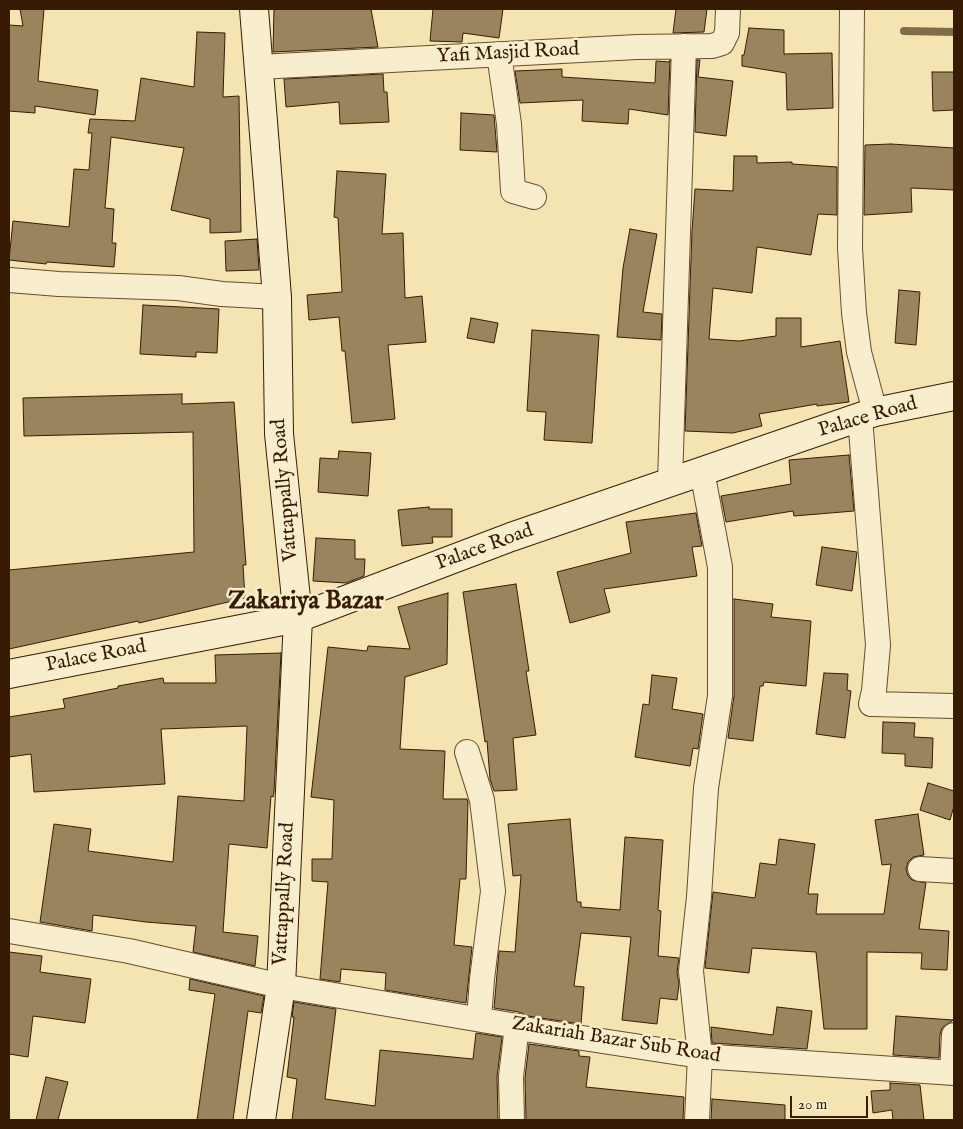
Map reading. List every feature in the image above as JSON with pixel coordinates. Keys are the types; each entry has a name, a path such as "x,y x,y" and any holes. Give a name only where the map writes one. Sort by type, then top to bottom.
{"main road":[{"name":"Vattappally Road","path":"254,9 277,297 279,434 298,618 281,986 261,1120"},
{"name":"Palace Road","path":"9,674 298,618 511,537 867,415 954,396"}],"street":[{"name":"Yafi Masjid Road","path":"259,67 499,54 712,46 722,42 727,34 728,9"},
{"path":"852,9 850,248 854,313 867,415 878,645 871,704 954,706"},
{"path":"670,482 684,46"},
{"path":"499,54 509,124 513,191 534,197"},
{"path":"9,280 59,284 178,288 222,294 277,297"},
{"path":"697,1120 700,1056 692,971 706,788 720,696 720,567 702,472"},
{"path":"467,752 482,800 493,891 479,1020"},
{"path":"920,868 954,870"},
{"name":"Zakariah Bazar Sub Road","path":"9,931 129,951 281,986 518,1026 524,1029 700,1056 953,1073"},
{"path":"512,1120 511,1077 518,1026"},
{"path":"953,1073 954,1035"}],"building":[{"path":"20,9 44,9 38,81 98,90 95,115 35,106 35,113 9,111 9,25 23,26"},
{"path":"274,9 371,9 378,47 273,52"},
{"path":"433,9 503,9 499,38 463,33 462,42 430,41"},
{"path":"676,9 707,9 704,32 673,33"},
{"path":"749,28 784,30 784,54 832,53 833,108 787,110 786,73 742,66 742,55 744,55"},
{"path":"197,32 225,33 223,97 239,96 241,232 210,233 210,219 171,210 184,148 111,137 105,208 114,209 112,243 116,243 114,267 47,262 46,264 9,260 13,221 69,227 74,169 89,170 92,133 88,133 90,119 135,121 141,78 194,87"},
{"path":"697,60 700,60 698,77 733,81 726,136 695,132"},
{"path":"656,61 670,62 668,115 629,109 628,124 582,121 583,100 520,103 515,71 562,69 562,77 655,83"},
{"path":"932,72 954,72 954,110 933,111"},
{"path":"383,74 384,92 387,92 389,122 340,124 339,102 286,107 284,79"},
{"path":"461,113 494,115 497,152 460,150"},
{"path":"891,144 954,148 954,190 911,188 912,212 864,215 865,145"},
{"path":"734,156 757,156 757,163 792,162 792,164 837,167 837,215 818,214 811,255 757,247 752,293 713,288 709,339 739,341 776,336 776,318 801,318 801,347 840,341 849,402 817,406 817,404 759,414 762,426 733,433 685,431 695,189 733,191"},
{"path":"337,171 386,174 382,234 403,233 405,298 422,296 426,342 388,345 395,419 352,423 345,351 342,351 339,317 309,320 307,295 342,292 338,218 334,217"},
{"path":"630,229 657,234 643,312 662,314 661,340 617,337 623,268"},
{"path":"257,239 259,270 226,271 225,241"},
{"path":"899,290 920,292 916,345 895,343"},
{"path":"143,305 219,309 217,353 196,352 196,357 140,354"},
{"path":"471,318 498,323 494,343 467,338"},
{"path":"532,330 599,335 592,443 544,440 546,412 527,411"},
{"path":"182,394 182,404 234,402 246,565 243,565 245,598 139,623 138,621 9,649 9,570 194,552 193,432 24,436 23,398"},
{"path":"339,451 371,453 368,496 318,492 320,458 338,459"},
{"path":"849,455 854,511 794,516 793,511 726,522 721,496 791,484 789,460"},
{"path":"429,507 429,509 452,509 452,537 432,537 433,543 402,546 398,510"},
{"path":"696,513 702,546 692,547 697,576 604,589 610,612 570,623 557,572 631,553 626,522"},
{"path":"316,538 355,540 355,559 365,559 364,576 346,583 313,581"},
{"path":"822,547 857,552 852,591 816,585"},
{"path":"516,584 529,671 526,671 536,735 513,738 517,790 494,791 490,779 487,741 485,742 463,592"},
{"path":"448,593 447,664 405,677 400,749 445,751 443,799 467,799 468,802 466,879 460,879 454,945 472,947 466,1003 385,990 386,973 341,969 340,982 320,979 328,882 312,881 312,859 332,859 334,800 311,797 328,647 367,651 368,646 410,649 398,607"},
{"path":"734,599 773,604 771,617 811,621 806,686 764,682 763,686 760,686 753,741 728,738 734,696"},
{"path":"281,653 274,792 273,797 271,796 267,848 229,844 223,932 258,936 255,966 193,952 196,926 93,915 92,931 40,922 54,824 91,829 88,851 173,862 178,796 244,801 247,726 161,729 165,784 34,792 31,754 9,757 9,717 65,708 63,699 163,678 164,683 216,683 215,655"},
{"path":"824,673 848,674 847,690 851,691 845,738 816,734"},
{"path":"652,675 677,678 672,709 703,714 698,749 693,748 690,766 635,757 643,704 649,705"},
{"path":"883,722 915,723 914,737 933,738 932,768 905,766 905,754 882,753"},
{"path":"928,783 954,791 954,806 950,820 920,810"},
{"path":"918,814 924,855 913,857 908,862 906,869 908,876 912,880 926,883 919,929 949,931 947,970 921,969 922,953 867,952 867,1029 824,1029 816,952 752,948 749,973 705,968 713,892 755,898 760,863 776,865 779,839 815,844 808,894 818,894 816,914 884,914 891,864 882,865 875,820"},
{"path":"570,819 577,902 581,902 581,907 620,910 625,837 663,840 658,910 661,911 658,956 679,958 677,972 679,984 677,1000 660,998 657,1024 622,1020 631,937 581,933 574,986 584,987 581,1024 528,1016 519,1012 494,1008 499,951 515,952 521,875 513,876 508,824"},
{"path":"9,952 42,956 40,972 91,979 85,1023 33,1016 28,1057 9,1054"},
{"path":"190,979 264,996 261,1013 248,1011 233,1120 197,1120 215,994 189,990"},
{"path":"294,1002 336,1009 325,1099 375,1106 380,1050 473,1059 476,1033 502,1037 497,1077 498,1120 292,1120 297,1079 287,1077"},
{"path":"777,1007 812,1011 807,1049 712,1043 711,1027 773,1035"},
{"path":"896,1016 953,1020 942,1028 939,1058 893,1055"},
{"path":"529,1044 579,1051 579,1056 590,1057 586,1087 684,1097 683,1120 526,1120 525,1078"},
{"path":"46,1077 68,1082 58,1120 36,1120"},
{"path":"890,1083 920,1085 924,1120 893,1120 892,1110 873,1113 871,1091 890,1090"},
{"path":"712,1099 785,1105 785,1120 711,1120"}],"waterway":[{"path":"904,31 954,32"}],"district":[{"name":"Zakariya Bazar","path":"306,603"}]}
